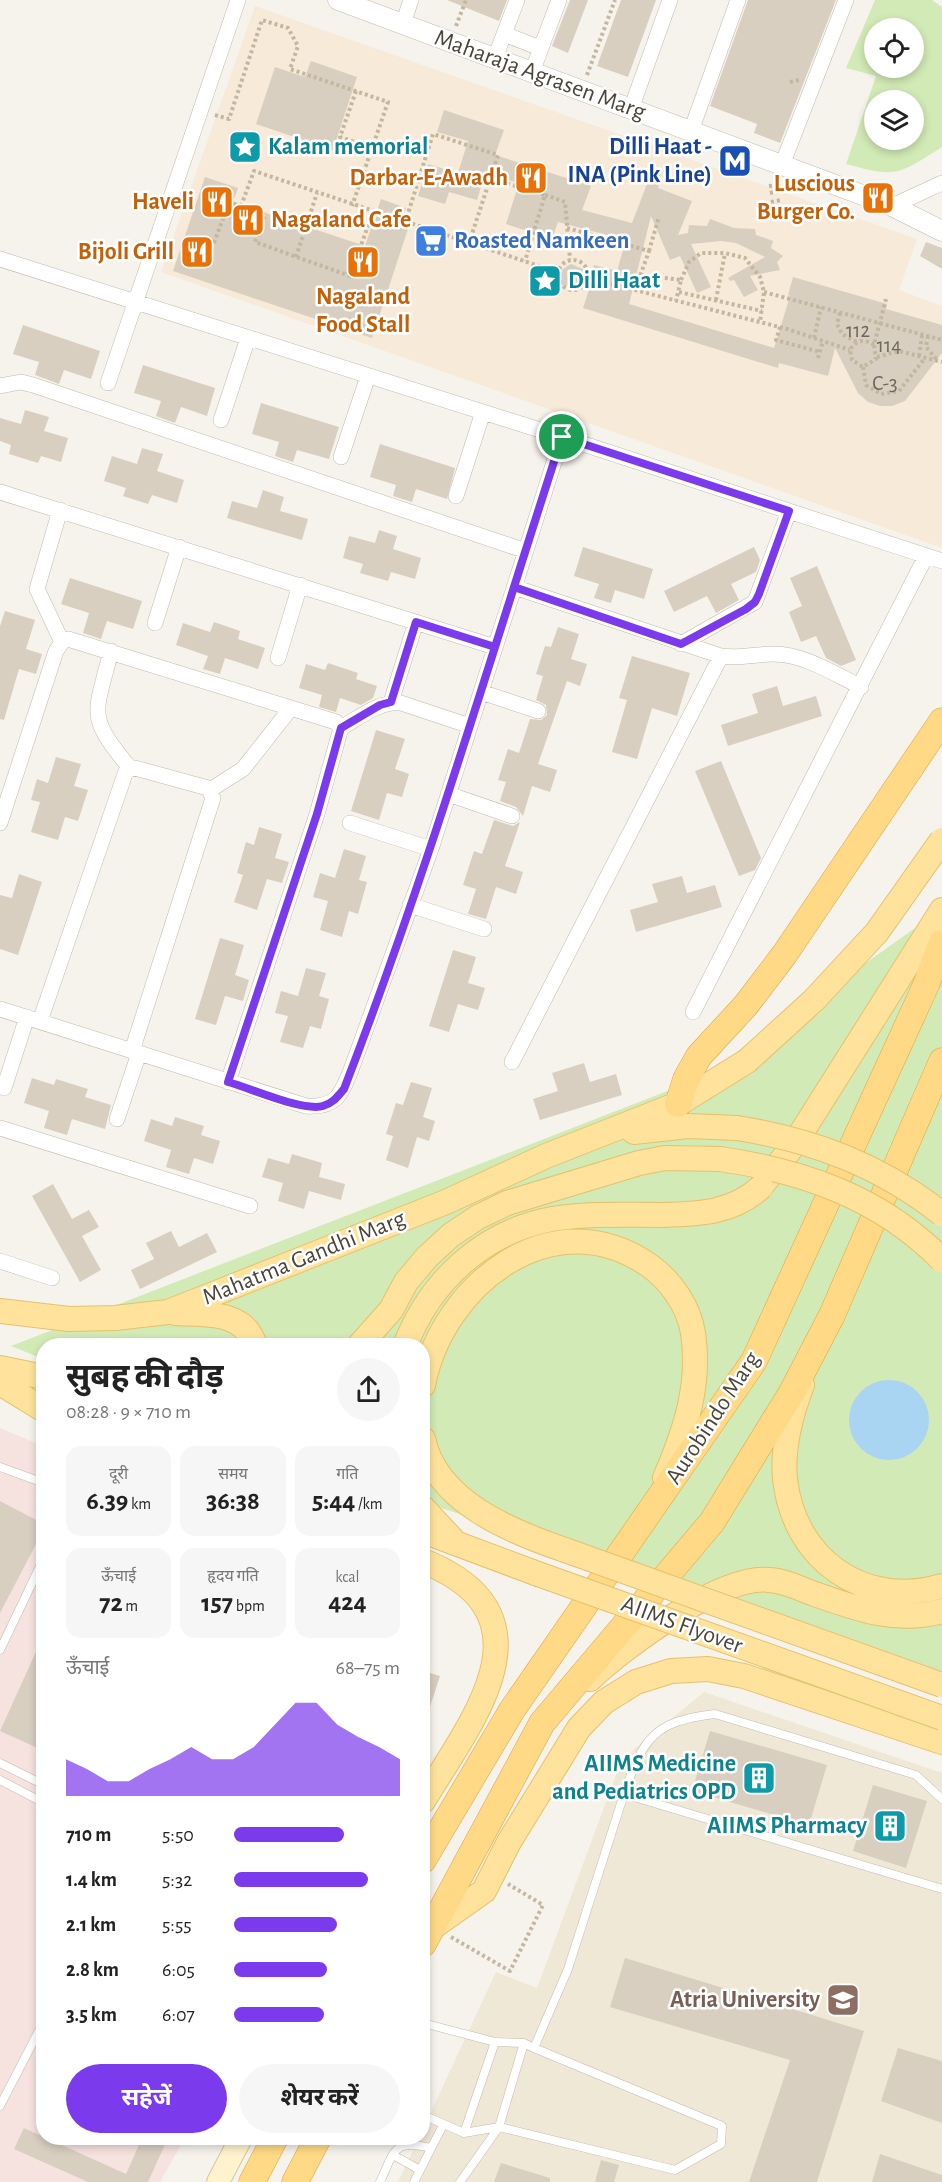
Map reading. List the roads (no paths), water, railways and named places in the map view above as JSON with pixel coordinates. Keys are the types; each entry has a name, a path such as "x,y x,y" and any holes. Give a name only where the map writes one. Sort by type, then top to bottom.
{"highway":[{"path":"678,1104 686,1078 699,1056 720,1034 784,955 942,721"},
{"name":"Aurobindo Marg","path":"430,1848 512,1710 651,1513 754,1361 926,985 942,943"},
{"path":"430,1931 542,1723 712,1522 792,1392 832,1315 942,1061"},
{"path":"252,2182 271,2145"},
{"path":"295,2182 314,2145"}],"main road":[{"path":"596,1138 678,1104 747,1061 814,1000 877,932 942,840"},
{"path":"409,1338 422,1309 443,1281 468,1257 508,1233 540,1222 575,1217 663,1215 724,1209 744,1201 761,1187 793,1146 942,910"},
{"path":"596,1138 672,1127 737,1128 776,1134 850,1158 894,1180 942,1214"},
{"name":"Mahatma Gandhi Marg","path":"0,1311 69,1319 115,1318 168,1312 446,1202 546,1156 596,1138"},
{"path":"366,1338 391,1310 406,1282 427,1257 451,1234 478,1216 507,1203 639,1163 665,1158 720,1159 786,1170 849,1193 906,1228 942,1260"},
{"path":"430,1358 448,1319 472,1288 503,1264 539,1248 575,1242 609,1246 640,1259 668,1282 679,1298 693,1332 695,1360 693,1396 688,1419 651,1513"},
{"path":"168,1312 233,1319 248,1331 251,1338"},
{"path":"832,1315 800,1390 788,1434 785,1477 796,1522 821,1558 858,1583 872,1588 902,1592 942,1586"},
{"path":"0,1368 36,1375"},
{"path":"0,1375 36,1388"},
{"path":"0,1383 36,1405"},
{"path":"430,1459 440,1476 465,1500 496,1521 530,1538 942,1685"},
{"path":"430,1516 455,1543"},
{"name":"AIIMS Flyover","path":"430,1534 942,1718"},
{"path":"430,1564 454,1575 482,1600 492,1621 496,1660 479,1709 430,1790"},
{"path":"542,1723 611,1660 687,1608 741,1582 770,1580 885,1616 918,1616 942,1611"},
{"path":"430,1933 484,1891 509,1842 579,1728 604,1702 636,1682 670,1671 708,1669 726,1672 942,1742"},
{"path":"218,2182 237,2145"}],"street":[{"path":"108,383 238,0"},
{"name":"Maharaja Agrasen Marg","path":"338,0 369,5 403,24 892,206 942,231"},
{"path":"403,24 411,0"},
{"path":"495,58 517,0"},
{"path":"531,72 559,0"},
{"path":"631,109 670,0"},
{"path":"691,131 738,0"},
{"path":"782,165 846,0"},
{"path":"504,34 540,48"},
{"path":"892,206 942,183"},
{"path":"0,259 562,437 942,561"},
{"path":"221,420 248,338"},
{"path":"341,457 368,375"},
{"path":"0,386 21,382 33,385 526,551"},
{"path":"456,496 483,412"},
{"path":"0,1009 306,1106 321,1107 333,1102 344,1089 431,849 562,437"},
{"path":"0,492 495,647"},
{"path":"60,510 37,589 62,642"},
{"path":"681,644 755,602 789,511"},
{"path":"155,623 179,547"},
{"path":"693,1012 926,556"},
{"path":"278,658 300,585"},
{"path":"514,587 721,656 735,658 774,654 795,656 861,687"},
{"path":"391,702 416,622"},
{"path":"62,642 76,640 336,722 341,728"},
{"path":"0,823 57,651 62,642"},
{"path":"111,651 97,716 105,738 130,768 210,790 243,768 291,708"},
{"path":"512,1062 721,656"},
{"path":"481,692 538,711"},
{"path":"228,1082 317,814 341,728 380,705 391,702 401,703 470,726"},
{"path":"4,1088 34,1019 123,776 130,768"},
{"path":"117,1119 135,1052 213,798 210,790"},
{"path":"448,794 512,816"},
{"path":"350,823 431,849"},
{"path":"410,905 484,929"},
{"path":"0,1128 250,1206"},
{"path":"0,1261 52,1278"}],"lane":[{"path":"0,1467 36,1480"},
{"path":"0,1650 36,1575"},
{"path":"534,2048 568,1969 636,1758 647,1741 663,1727 689,1717 715,1714 916,1775 942,1798"},
{"path":"0,1763 36,1781"},
{"path":"0,1780 36,1799"},
{"path":"624,1794 942,1889"},
{"path":"430,2025 495,2042 524,2043 722,2126 721,2144 675,2170 499,2127 464,2133 430,2118"},
{"path":"0,2106 36,2036"},
{"path":"464,2133 495,2042"},
{"path":"460,2182 499,2127 524,2043"},
{"path":"414,2182 443,2125"},
{"path":"380,2182 393,2155 405,2145"},
{"path":"412,2145 431,2148"},
{"path":"393,2155 420,2170"}],"water":[{"path":"889,1380 904,1383 917,1392 926,1405 929,1420 926,1435 917,1448 904,1457 889,1460 874,1457 861,1448 852,1435 849,1420 852,1405 861,1392 874,1383"}],"place":[{"name":"Kalam memorial","path":"245,147"},
{"name":"Dilli Haat - INA (Pink Line)","path":"735,161"},
{"name":"Darbar-E-Awadh","path":"531,178"},
{"name":"Luscious Burger Co.","path":"878,198"},
{"name":"Haveli","path":"217,202"},
{"name":"Nagaland Cafe","path":"248,220"},
{"name":"Roasted Namkeen","path":"431,241"},
{"name":"Bijoli Grill","path":"197,252"},
{"name":"Nagaland Food Stall","path":"363,262"},
{"name":"Dilli Haat","path":"545,281"},
{"name":"AIIMS Medicine and Pediatrics OPD","path":"759,1778"},
{"name":"AIIMS Pharmacy","path":"890,1826"},
{"name":"Atria University","path":"843,2000"}]}
